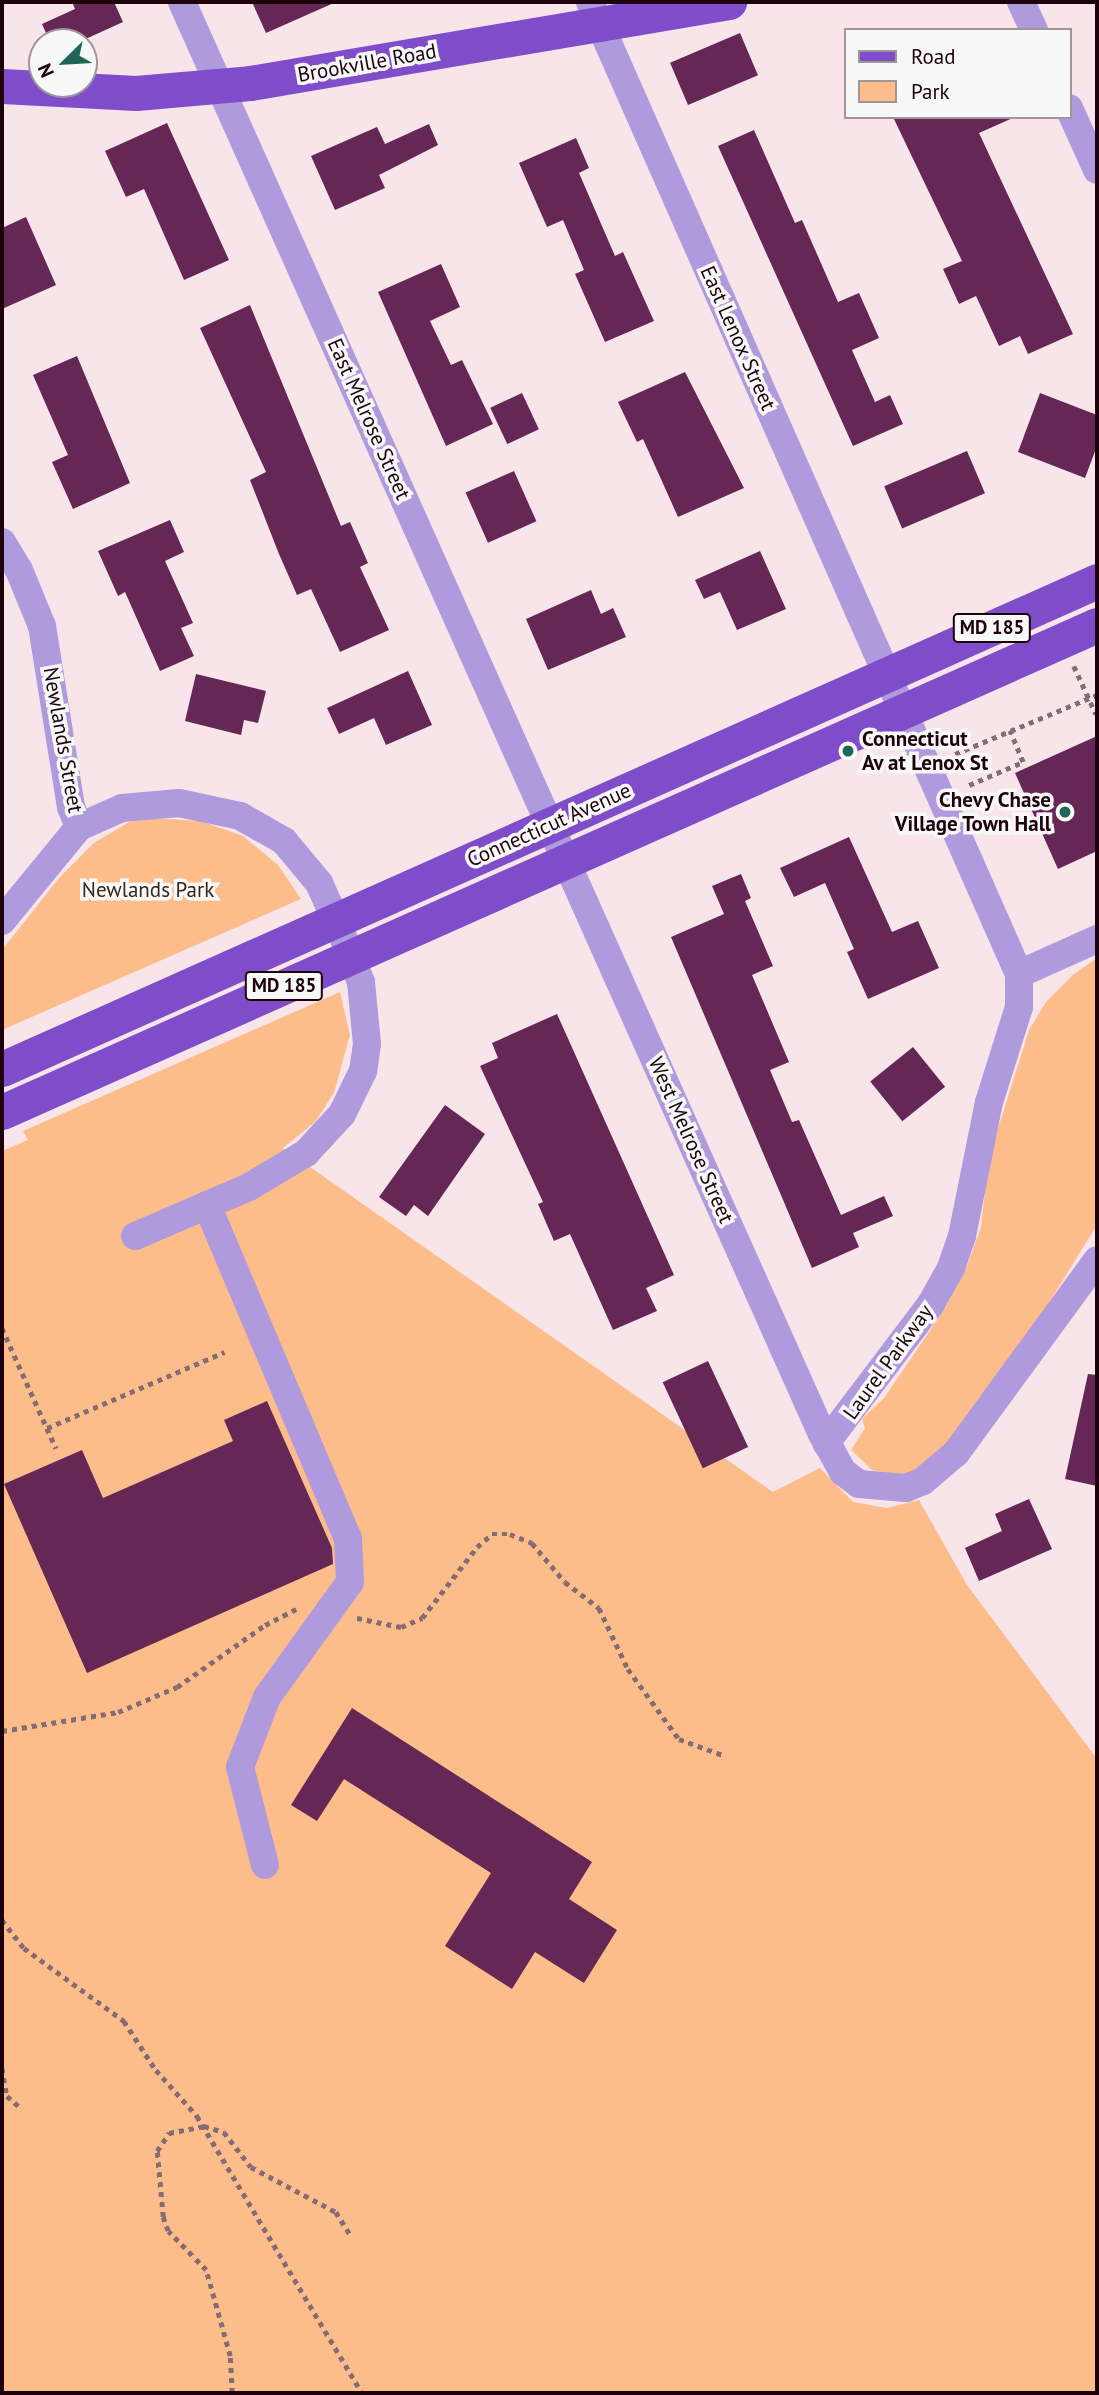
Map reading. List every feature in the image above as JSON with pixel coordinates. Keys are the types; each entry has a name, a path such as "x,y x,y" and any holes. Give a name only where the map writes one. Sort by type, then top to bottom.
{"main road":[{"name":"Brookville Road","path":"2,86 95,94 220,86 594,12 729,2"},
{"name":"Connecticut Avenue","path":"2,1069 343,936 557,841 886,675 1097,581"},
{"name":"Connecticut Avenue","path":"557,841 902,712 1097,625"},
{"name":"Connecticut Avenue","path":"2,1112 343,936"}],"street":[{"name":"East Melrose Street","path":"182,2 557,841"},
{"path":"1021,2 1033,28"},
{"name":"East Lenox Street","path":"594,12 1018,974"},
{"path":"1071,112 1097,170"},
{"name":"Newlands Street","path":"2,542 19,570 42,626 71,807 79,827 2,921"},
{"path":"79,827 102,814 147,803 179,803 240,816 284,841 304,860 343,936 367,1018 363,1071 342,1114 306,1153 249,1187 135,1236"},
{"name":"West Melrose Street","path":"557,841 826,1443"},
{"path":"1018,974 1097,939"},
{"name":"Laurel Parkway","path":"826,1443 931,1304 951,1268 962,1236 985,1115 1018,1007 1018,974"},
{"path":"206,1205 348,1538 350,1582 267,1697 240,1767 265,1865"},
{"path":"826,1443 843,1472 859,1484 892,1489 923,1481 957,1453 1097,1260"}],"path":[{"path":"1071,659 1096,714"},
{"path":"955,754 1097,695"},
{"path":"969,785 1023,762 1010,731"},
{"path":"2,1328 57,1448"},
{"path":"47,1428 224,1352"},
{"path":"2,1731 118,1712 177,1687 265,1625 296,1609 331,1611 401,1627 422,1618 492,1534 510,1534 532,1543 565,1583 599,1608 628,1669 679,1739 723,1755"},
{"path":"2,1920 24,1948 124,2021 156,2070 204,2126 362,2393"},
{"path":"2,2068 7,2096 22,2109"},
{"path":"232,2393 230,2356 206,2270 168,2231 163,2217 157,2151 169,2133 204,2126 224,2132 251,2167 336,2212 351,2234"}],"green space":[{"name":"Newlands Park","path":"151,818 201,821 243,836 278,865 301,899 2,1030 2,950 59,878 94,843 129,822"},
{"path":"1097,958 1097,1225 1011,1364 946,1451 906,1477 872,1470 851,1450 865,1428 862,1419 884,1398 946,1307 967,1266 981,1227 989,1157 1029,1030 1046,1002 1074,974"},
{"path":"340,992 350,1035 334,1093 315,1122 283,1148 773,1492 820,1468 853,1502 887,1508 919,1500 967,1585 1097,1759 1097,2393 2,2393 2,1151 28,1140 23,1131"}],"building":[{"path":"72,2 114,2 123,22 98,33 98,28 44,28 42,24 75,9"},
{"path":"252,2 336,2 266,33"},
{"path":"740,33 758,75 688,105 670,63"},
{"path":"894,119 1010,119 979,133 1073,334 1028,354 1020,336 999,346 976,296 959,304 943,269 962,261"},
{"path":"167,123 229,260 184,280 144,189 126,197 105,151"},
{"path":"429,124 438,145 379,175 385,188 335,210 311,156 377,127 385,144"},
{"path":"754,130 795,223 802,220 838,302 859,293 879,338 852,350 875,402 890,395 903,424 853,446 718,146"},
{"path":"576,138 589,168 579,173 615,256 623,252 654,321 605,342 575,274 584,270 563,220 547,227 519,163"},
{"path":"26,217 56,285 2,309 2,228"},
{"path":"441,264 460,307 430,321 451,365 462,360 493,424 446,446 378,292"},
{"path":"250,305 341,526 350,522 368,563 360,567 389,630 340,652 311,589 297,595 279,554 250,480 266,472 200,328"},
{"path":"77,356 130,483 73,509 52,462 68,455 33,375"},
{"path":"685,372 744,488 678,517 643,439 637,442 618,402"},
{"path":"522,393 539,429 507,444 490,408"},
{"path":"1040,393 1097,415 1097,446 1085,478 1018,452"},
{"path":"967,451 985,493 902,529 884,486"},
{"path":"514,471 536,521 488,543 466,493"},
{"path":"170,520 184,552 165,561 193,623 181,628 194,656 160,671 125,592 118,596 98,551"},
{"path":"760,551 786,609 737,630 720,592 704,599 695,580"},
{"path":"591,590 601,614 613,608 626,637 548,670 526,619"},
{"path":"408,671 432,725 386,745 374,718 339,734 327,708"},
{"path":"196,674 266,691 258,723 244,720 241,735 185,721"},
{"name":"Chevy Chase Village Town Hall","path":"1097,736 1097,851 1058,869 1015,773"},
{"path":"849,837 892,932 918,921 939,968 868,999 847,952 854,949 825,883 794,897 780,868"},
{"path":"741,874 751,898 745,901 773,966 752,975 789,1062 770,1070 792,1122 799,1120 841,1215 884,1196 893,1216 853,1233 859,1247 812,1268 671,937 724,914 712,886"},
{"path":"557,1014 674,1275 646,1288 657,1311 613,1330 570,1234 554,1241 538,1204 543,1202 480,1066 498,1058 492,1043"},
{"path":"913,1047 945,1087 902,1121 870,1082"},
{"path":"445,1105 485,1134 428,1216 414,1205 406,1216 379,1197"},
{"path":"708,1361 748,1447 703,1468 663,1382"},
{"path":"1088,1374 1097,1375 1097,1486 1065,1479"},
{"path":"267,1401 332,1548 333,1564 87,1673 4,1484 82,1450 103,1498 233,1441 224,1420"},
{"path":"1029,1499 1052,1549 979,1581 965,1548 1002,1531 995,1514"},
{"path":"352,1708 592,1862 569,1899 617,1930 584,1983 535,1952 512,1989 445,1946 491,1873 344,1779 317,1821 291,1805"}],"place":[{"name":"Connecticut Av at Lenox St","path":"848,751"},
{"name":"Chevy Chase Village Town Hall","path":"1065,812"}]}
